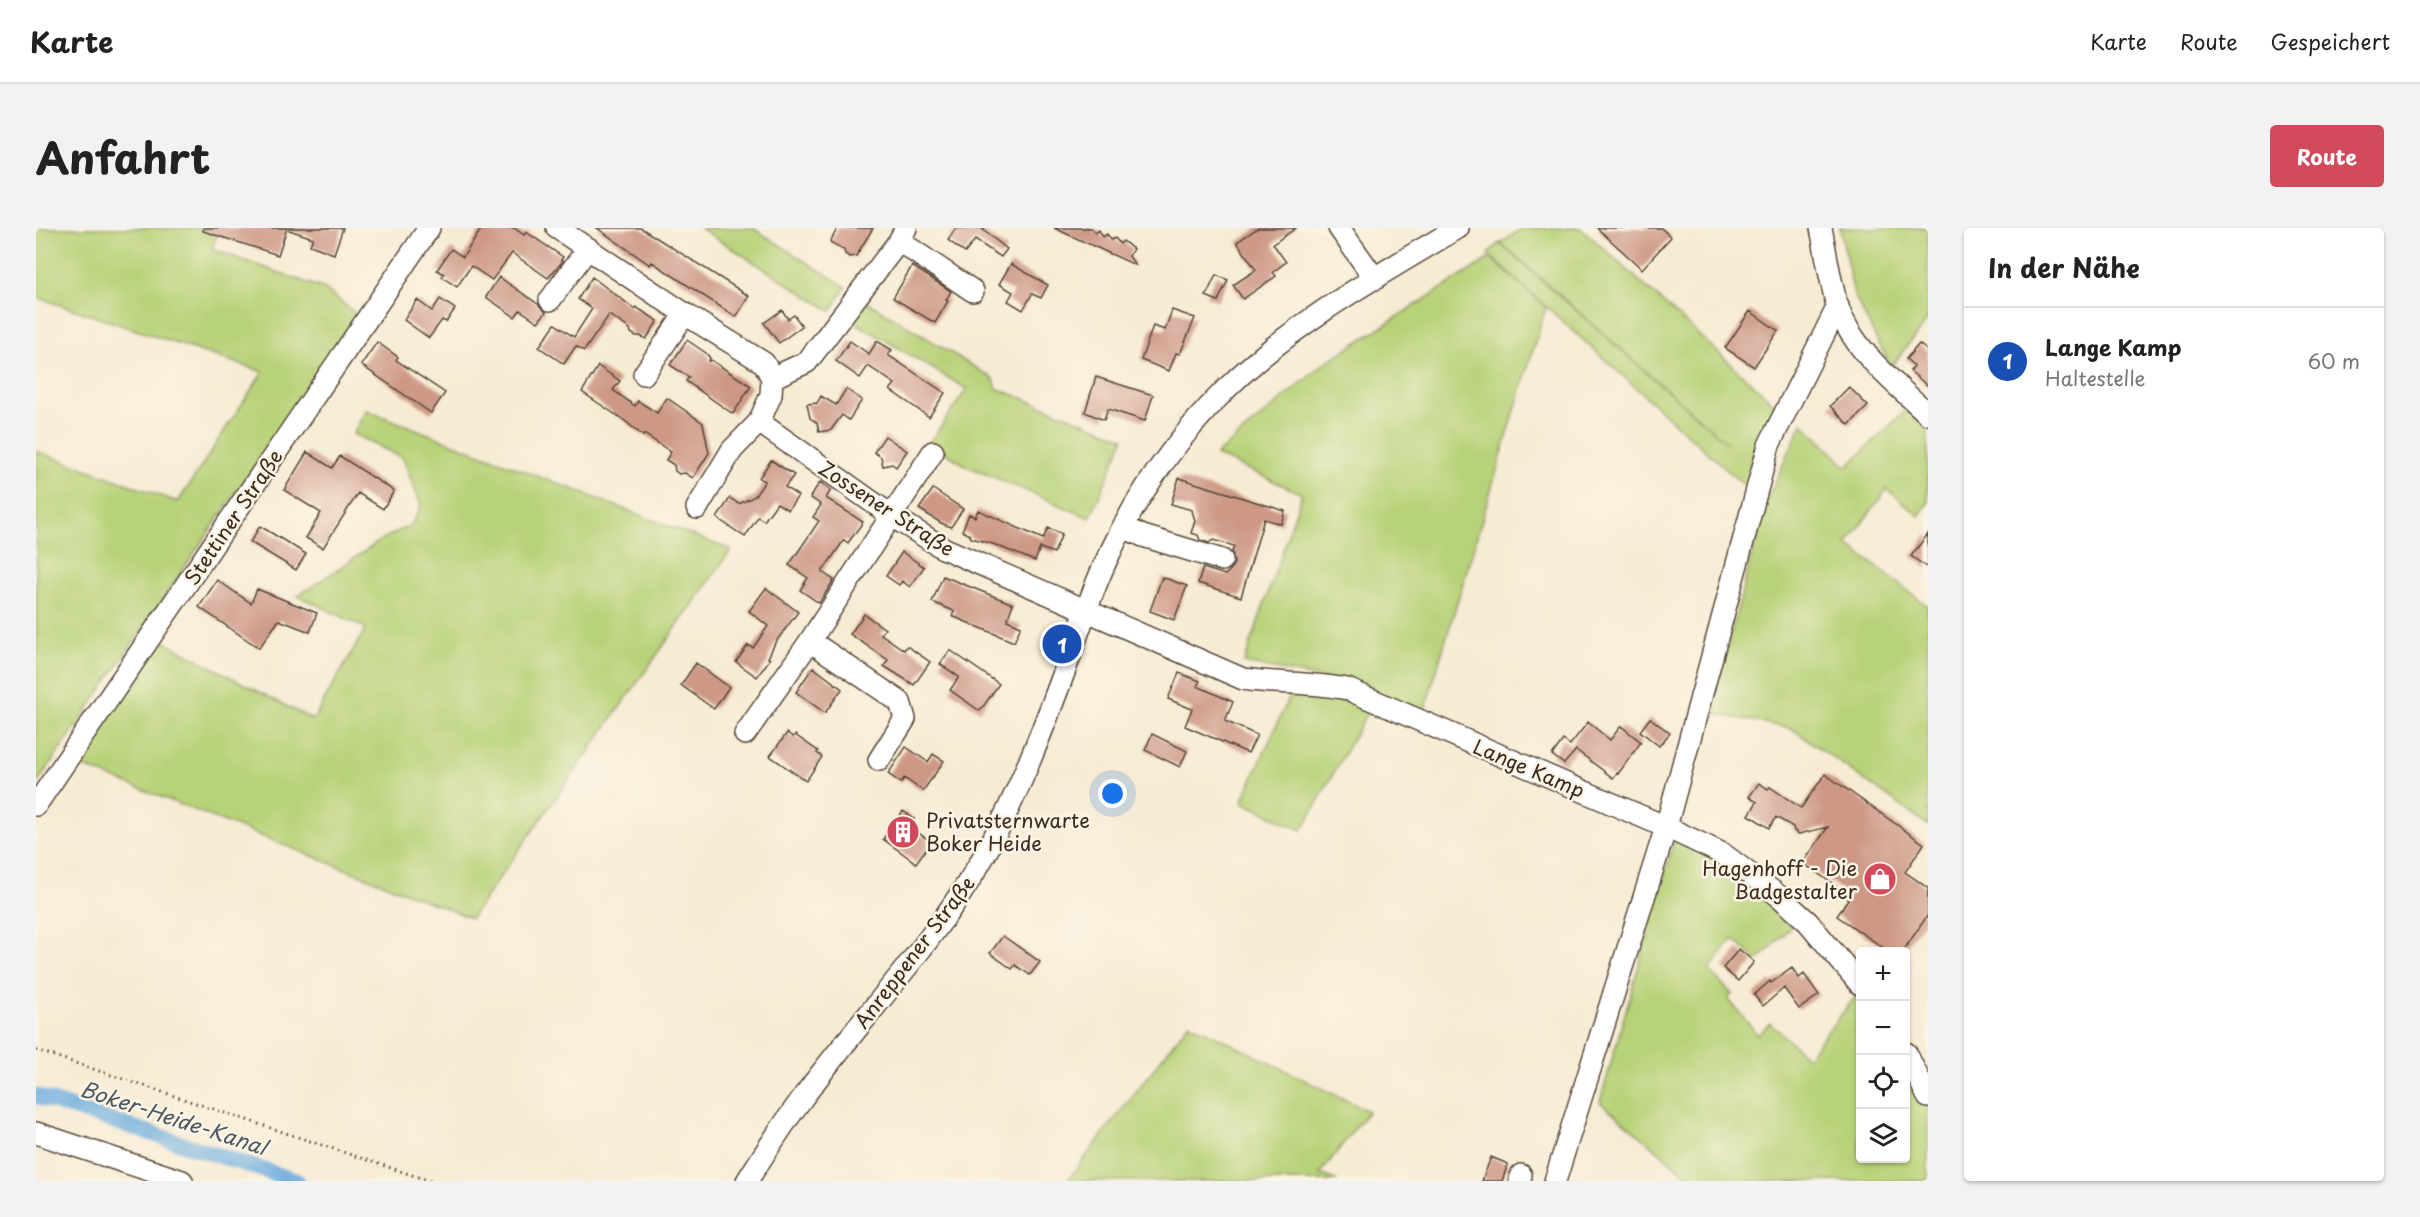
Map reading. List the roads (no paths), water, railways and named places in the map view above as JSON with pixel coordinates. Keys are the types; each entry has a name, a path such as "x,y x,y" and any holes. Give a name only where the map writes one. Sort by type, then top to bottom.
{"street":[{"name":"Stettiner Straße","path":"36,805 429,228"},
{"path":"557,228 685,314 764,363 772,378 771,394 759,422 732,450 697,508"},
{"path":"1339,228 1376,279"},
{"name":"Anreppener Straße","path":"747,1181 801,1099 908,965 982,860 1013,801 1038,743 1107,559 1123,527 1156,474 1186,433 1228,387 1270,351 1324,312 1458,228"},
{"path":"1821,228 1838,306 1856,340 1880,369 1928,414"},
{"path":"772,378 807,362 903,235 973,291"},
{"path":"550,300 588,248"},
{"path":"1554,1181 1666,827 1769,445 1838,306"},
{"path":"644,374 685,314"},
{"name":"Zossener Straße","path":"759,422 892,516 943,548 1086,611"},
{"path":"745,734 810,641 933,452"},
{"path":"1123,527 1143,536 1222,560"},
{"name":"Lange Kamp","path":"1086,611 1243,679 1270,683 1321,684 1347,689 1666,827 1722,854 1779,896 1828,943 1856,979"},
{"path":"810,641 900,702 905,719 879,760"},
{"path":"1906,1055 1928,1098"},
{"path":"36,1133 182,1181"}],"waterway":[{"name":"Boker-Heide-Kanal","path":"36,1096 297,1181"}],"place":[{"name":"Lange Kamp","path":"1062,644"},
{"name":"Privatsternwarte Boker Heide","path":"903,832"},
{"name":"Hagenhoff - Die Badgestalter","path":"1880,879"}]}
